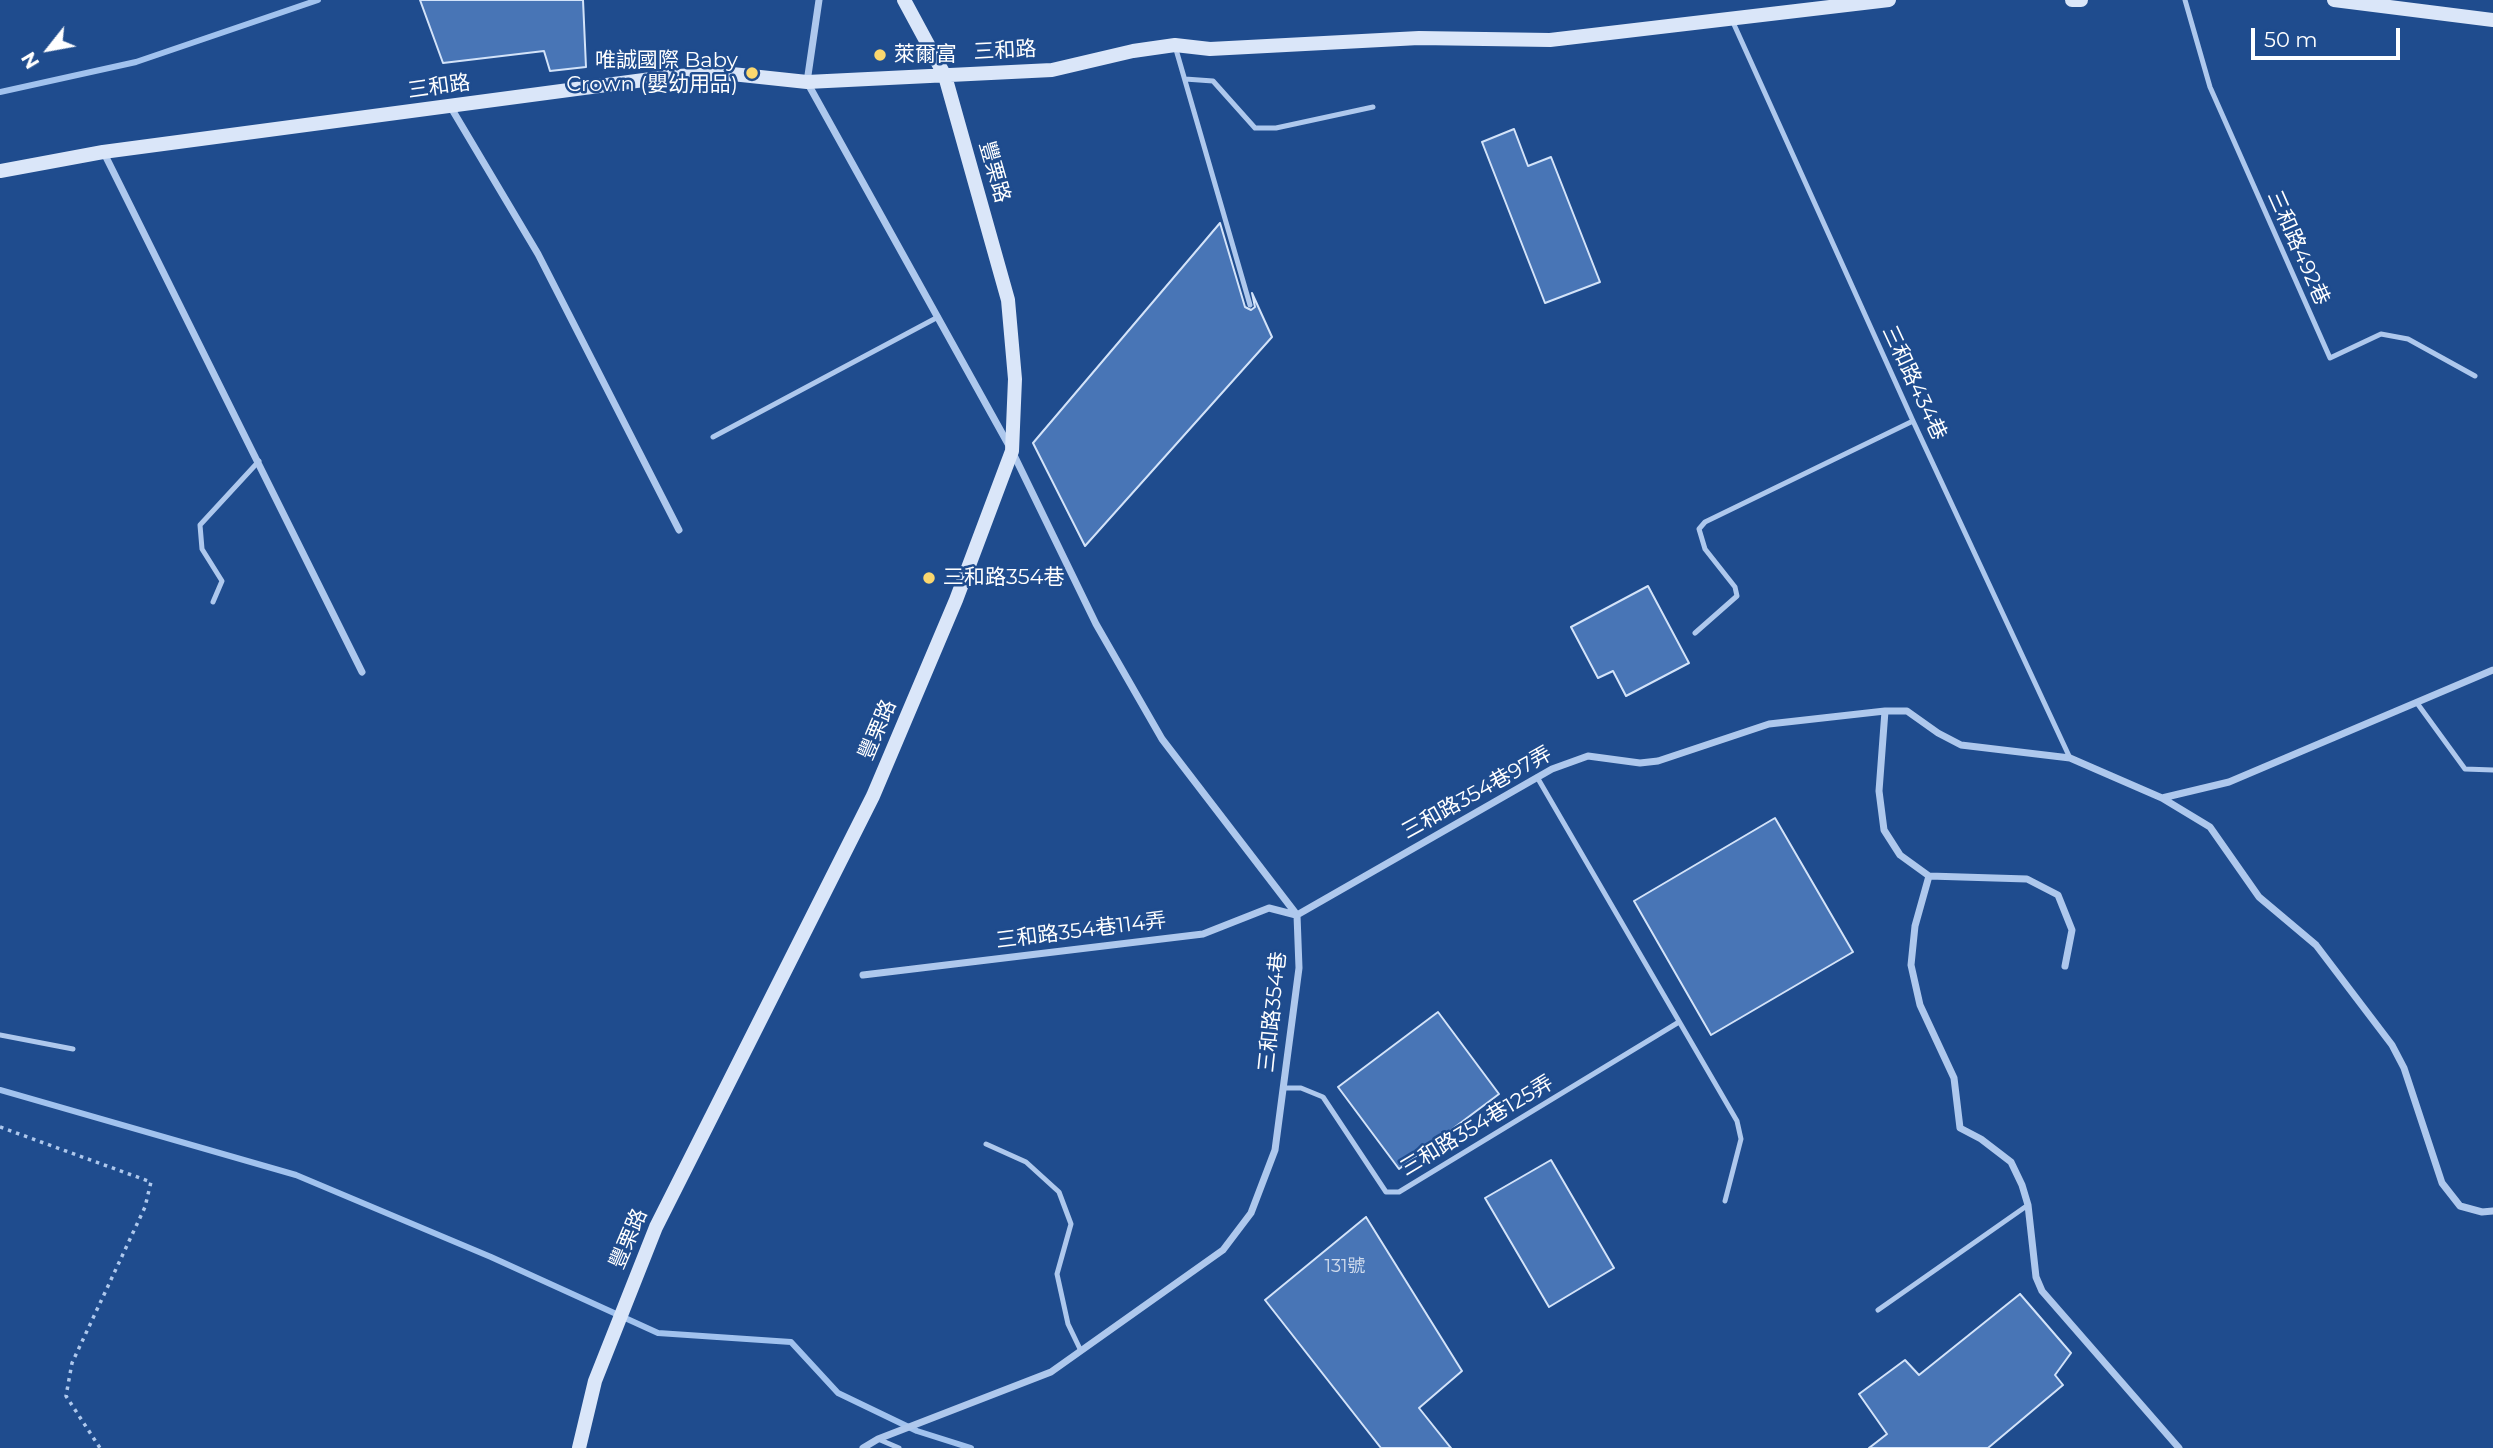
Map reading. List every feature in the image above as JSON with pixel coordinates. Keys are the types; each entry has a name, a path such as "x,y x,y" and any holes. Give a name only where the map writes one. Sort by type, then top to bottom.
{"street":[{"path":"818,0 807,82 1012,451 1096,624 1162,739 1297,915"},
{"name":"豐栗路","path":"579,1448 595,1381 656,1227 873,796 956,600 1012,451 1015,379 1008,300 945,76 905,0"},
{"name":"三和路","path":"0,171 103,152 674,76 732,74 807,82 1052,70 1133,51 1175,45 1210,49 1419,38 1550,40 1889,0"},
{"path":"2072,0 2081,0"},
{"path":"2334,0 2493,20"},
{"path":"450,106 538,254 679,530"},
{"path":"103,152 362,672"},
{"path":"2162,798 2229,782 2493,670"},
{"path":"1885,711 1879,791 1884,830 1900,855 1929,876 2027,879 2058,895 2072,930 2065,966"},
{"name":"三和路354巷97弄","path":"1297,915 1537,777 1588,756 1640,763 1658,761 1769,724 1907,711 1961,745 2070,758 2162,798 2210,827 2259,897 2316,945 2392,1045 2404,1068 2442,1183 2460,1206 2482,1212 2493,1211"},
{"path":"1929,876 1915,926 1911,965 1920,1005 1954,1078 1960,1128 1982,1139 2011,1162 2028,1205 2036,1278 2042,1291 2179,1448"},
{"name":"三和路354巷114弄","path":"863,975 1203,934 1269,908 1297,915"},
{"name":"三和路354巷","path":"863,1448 878,1439 1051,1372 1223,1250 1251,1213 1275,1150 1299,968 1297,915"}],"lane":[{"name":"三和路492巷","path":"2185,0 2210,87 2330,358 2381,334 2408,339 2475,376"},
{"name":"三和路434巷","path":"1732,20 1913,421 2070,758"},
{"path":"1175,45 1250,305"},
{"path":"1185,79 1213,81 1255,128 1276,128 1373,107"},
{"path":"713,437 939,317"},
{"path":"1695,633 1737,596 1735,587 1705,549 1699,529 1704,522 1913,421"},
{"path":"213,602 222,581 201,549 200,525 259,461"},
{"path":"2417,703 2465,769 2493,770"},
{"path":"1537,777 1737,1121 1741,1139 1726,1201"},
{"name":"三和路354巷125弄","path":"1283,1088 1301,1088 1322,1097 1386,1192 1399,1192 1679,1022"},
{"path":"0,1035 73,1049"},
{"path":"986,1144 1026,1162 1059,1192 1071,1224 1057,1274 1068,1324 1081,1351"},
{"path":"1878,1310 2028,1205"},
{"path":"878,1439 899,1448"}],"path":[{"path":"0,1127 151,1182 145,1206 72,1363 66,1396 100,1448"}],"building":[{"path":"420,0 583,0 586,67 550,71 544,51 443,63"},
{"path":"1514,129 1528,166 1551,157 1600,282 1545,303 1482,142"},
{"path":"1220,223 1245,307 1251,310 1255,307 1252,293 1272,337 1085,546 1033,443"},
{"path":"1648,586 1689,663 1626,696 1613,671 1598,678 1571,627"},
{"path":"1775,818 1853,952 1711,1035 1634,901"},
{"path":"1438,1012 1499,1094 1399,1169 1338,1087"},
{"path":"1551,1160 1614,1268 1549,1307 1485,1198"},
{"path":"1366,1217 1462,1371 1419,1408 1451,1448 1381,1448 1265,1300"},
{"path":"2020,1294 2071,1353 2055,1375 2063,1385 1988,1448 1869,1448 1887,1434 1859,1394 1905,1360 1919,1375"}],"waterway":[{"path":"0,92 136,62 318,0"},
{"path":"0,1090 296,1175 491,1257 658,1333 791,1342 838,1393 917,1431 971,1448"}],"place":[{"name":"萊爾富","path":"880,55"},
{"name":"唯誠國際 Baby Crown (嬰幼用品)","path":"752,73"},
{"name":"三和路354巷","path":"929,578"}]}
